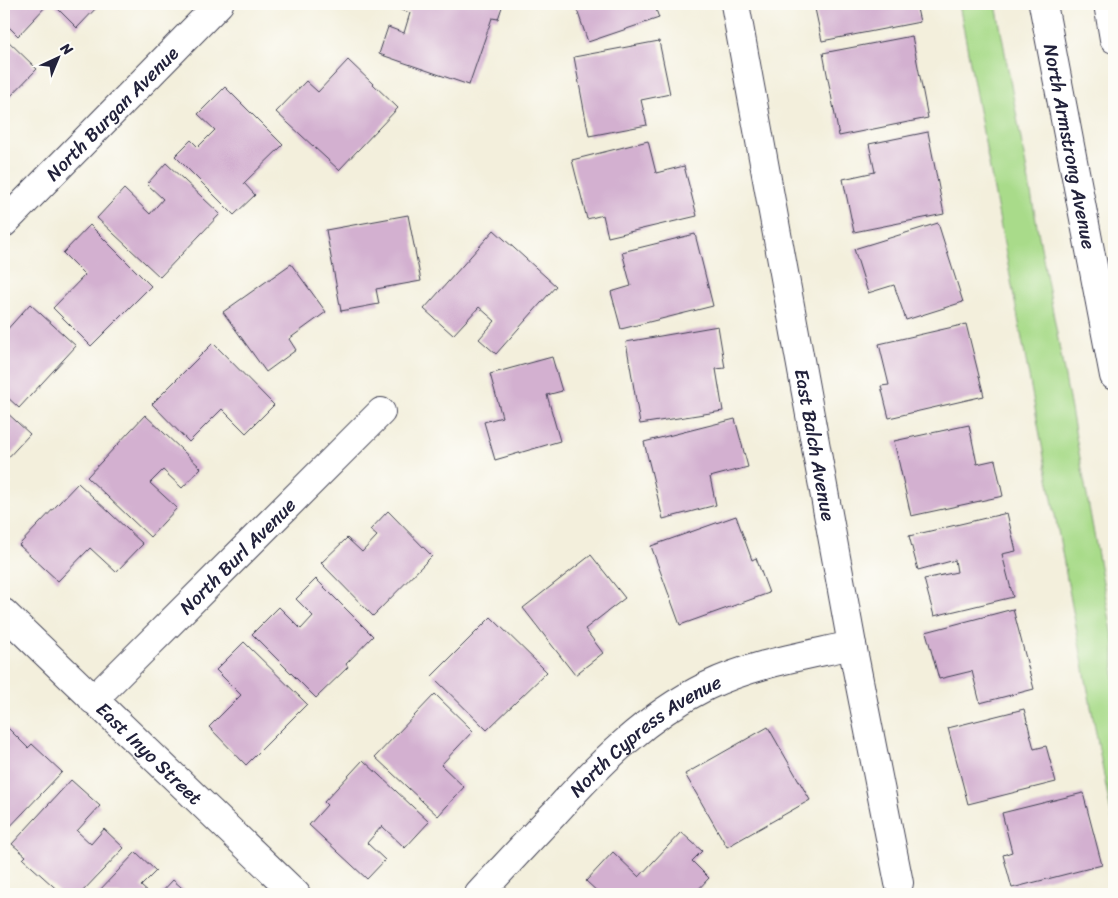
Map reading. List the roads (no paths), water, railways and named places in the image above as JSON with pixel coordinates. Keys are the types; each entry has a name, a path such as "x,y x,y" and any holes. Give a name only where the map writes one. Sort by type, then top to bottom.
{"street":[{"name":"North Burgan Avenue","path":"4,223 219,4"},
{"name":"East Balch Avenue","path":"735,4 852,644 900,883"},
{"name":"North Armstrong Avenue","path":"1043,4 1114,376"},
{"path":"1108,4 1114,39"},
{"name":"North Burl Avenue","path":"94,700 381,412"},
{"name":"East Inyo Street","path":"4,613 296,894"},
{"name":"North Cypress Avenue","path":"479,894 594,770 637,731 675,703 709,685 769,664 852,644"}]}
